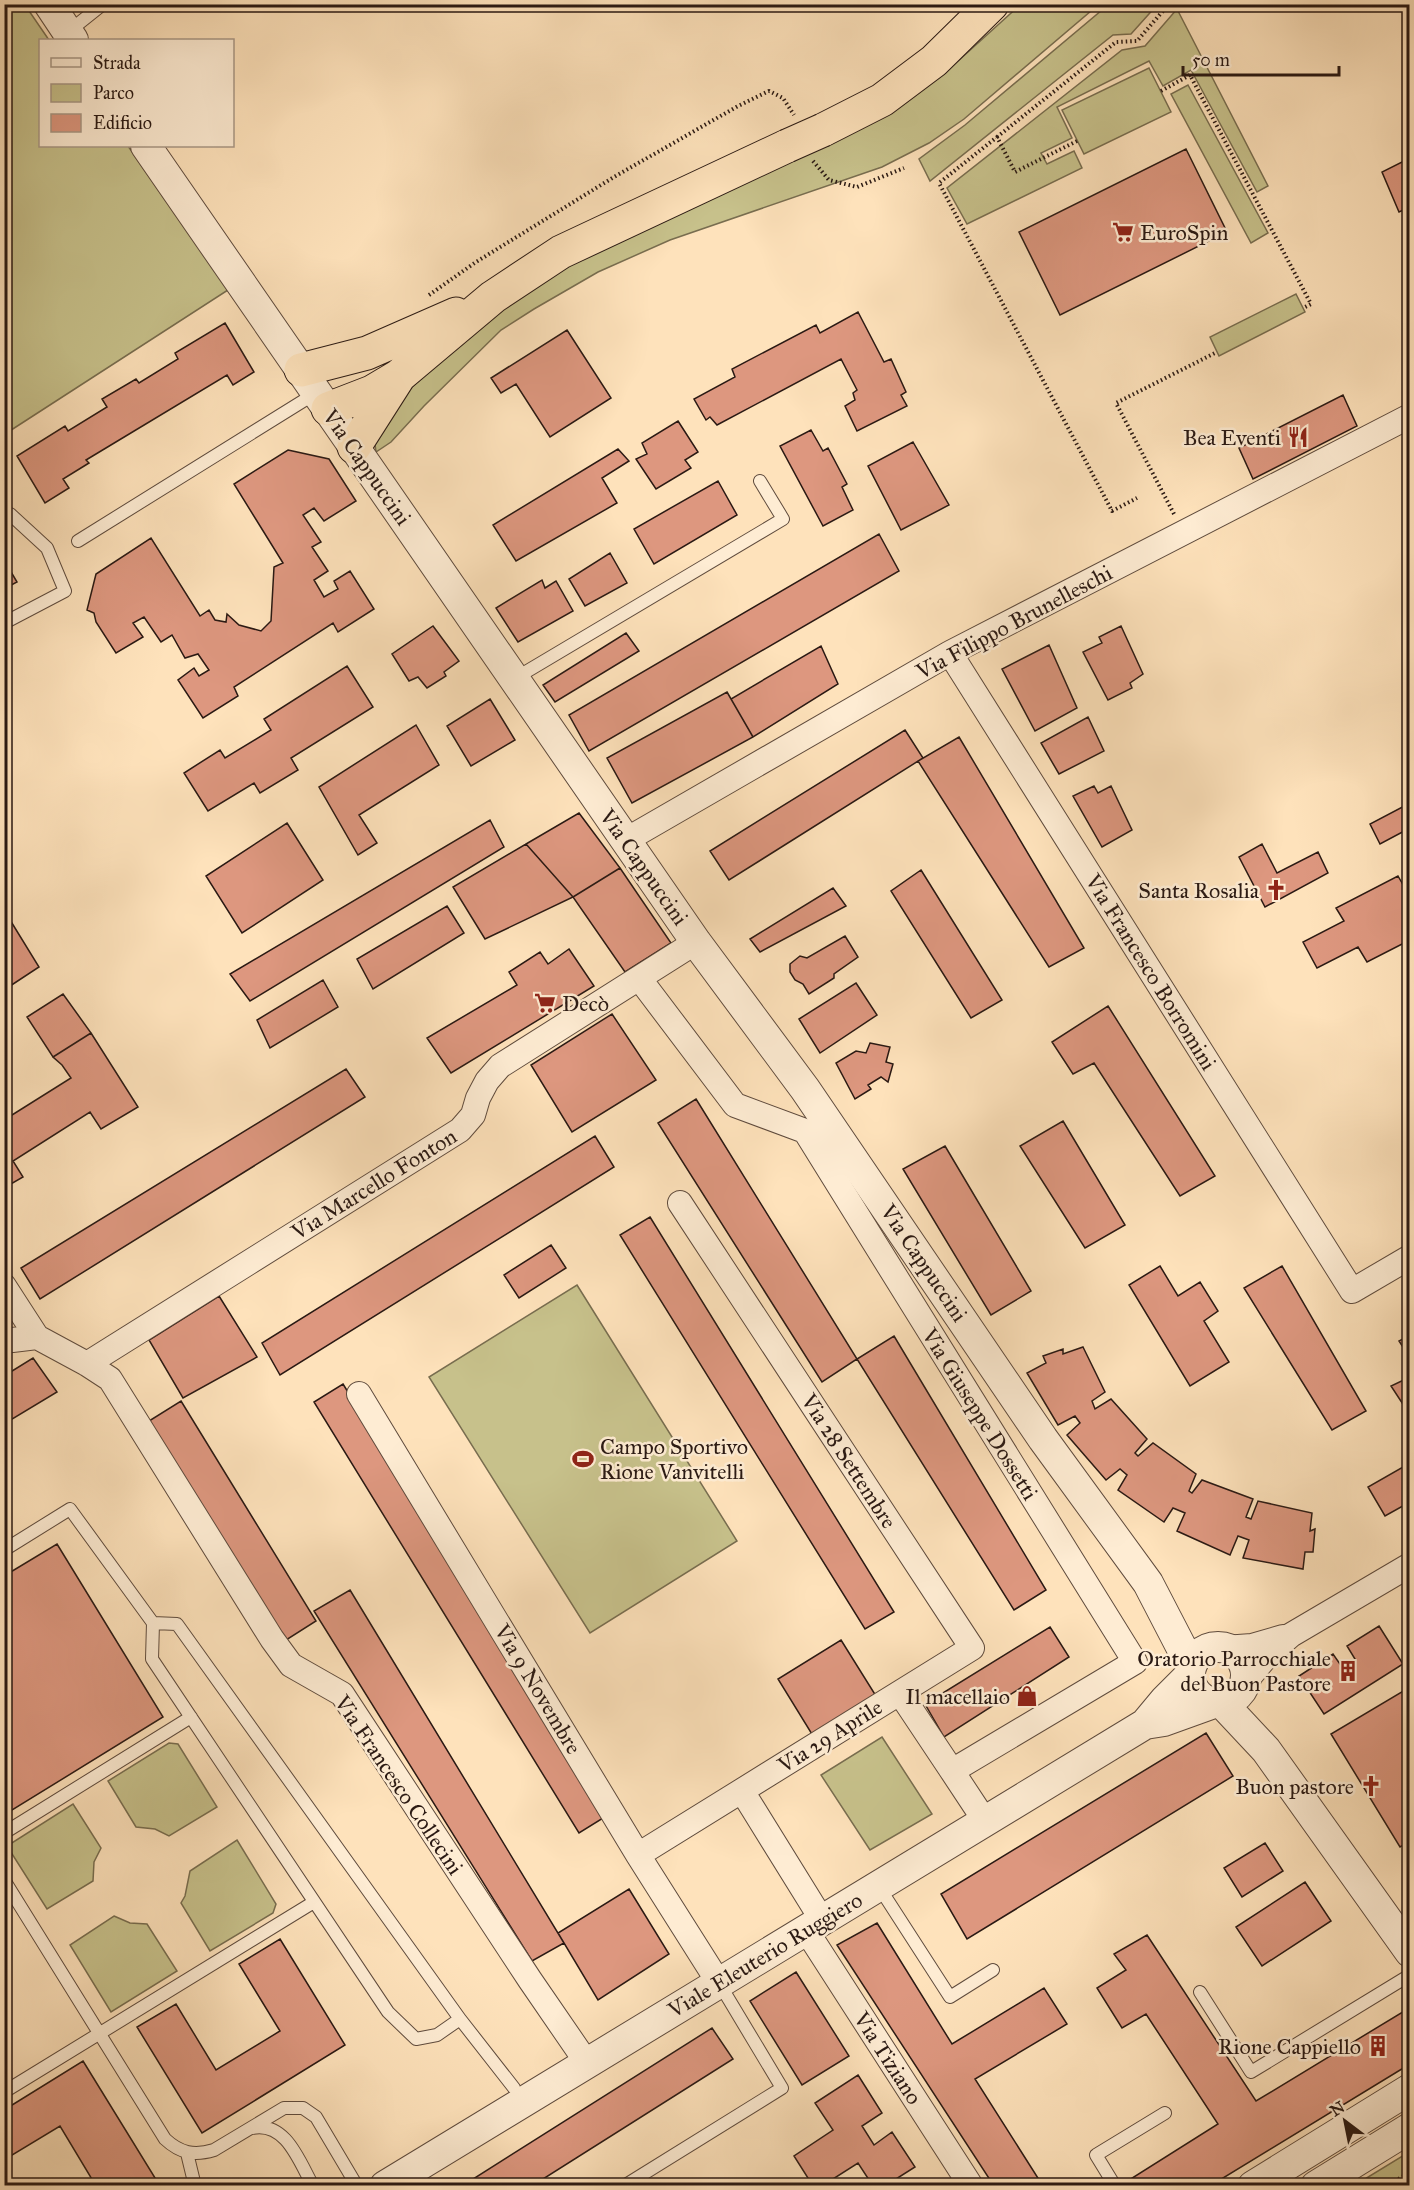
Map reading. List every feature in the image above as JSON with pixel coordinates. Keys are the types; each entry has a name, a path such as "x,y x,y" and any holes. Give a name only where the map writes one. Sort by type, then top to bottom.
{"highway":[{"path":"315,390 372,392 399,376 493,297 561,252 804,139 882,100 934,61 973,18 992,4"},
{"path":"315,390 368,353 493,297"},
{"path":"354,447 399,376"}],"street":[{"path":"48,4 70,36"},
{"name":"Via Cappuccini","path":"147,147 696,942 805,1089 1043,1438 1204,1659"},
{"name":"Via Filippo Brunelleschi","path":"626,840 951,653 1410,416"},
{"name":"Via Francesco Borromini","path":"951,653 1352,1291 1410,1257"},
{"name":"Via Marcello Fonton","path":"87,1364 460,1130 473,1115 478,1098 487,1081 500,1066 696,942"},
{"name":"Via Giuseppe Dossetti","path":"639,978 735,1105 805,1131 1135,1662 952,1771"},
{"name":"Via 28 Settembre","path":"680,1203 972,1648 900,1693"},
{"path":"4,1286 37,1337 4,1341"},
{"name":"Via Francesco Collecini","path":"37,1337 110,1379 266,1629 291,1665 342,1694 523,1970 587,2063"},
{"name":"Via 9 Novembre","path":"359,1394 638,1855 719,1983"},
{"path":"1204,1659 1194,1691 1206,1701 1231,1694 1266,1657 1291,1635 1410,1565"},
{"path":"1204,1659 1291,1635"},
{"path":"1204,1659 1239,1656 1246,1672 1231,1694"},
{"name":"Viale Eleuterio Ruggiero","path":"403,2181 587,2063 1145,1724 1204,1659"},
{"name":"Via 29 Aprile","path":"638,1855 900,1693 952,1771"},
{"path":"1231,1694 1266,1750 1410,1952"},
{"name":"Viale Eleuterio Ruggiero","path":"1145,1724 1164,1721 1231,1694"},
{"path":"952,1771 985,1821"},
{"path":"742,1791 814,1925"},
{"path":"1368,1895 1410,1932"},
{"name":"Via Tiziano","path":"814,1925 971,2186"},
{"path":"1253,2186 1410,2089"},
{"path":"1316,2186 1410,2128"}],"lane":[{"path":"70,36 103,4"},
{"path":"78,541 315,390"},
{"path":"514,679 783,519 760,482"},
{"path":"4,517 10,514 46,548 65,591 4,624"},
{"path":"4,1550 70,1509 153,1623 152,1659 388,2012 416,2039 437,2035 460,2019"},
{"path":"153,1623 177,1624 460,2019 514,2088"},
{"path":"4,1833 191,1717"},
{"path":"4,1880 165,2139 175,2148 187,2153 201,2154 214,2150 284,2108 303,2108 316,2117 357,2186"},
{"path":"878,1886 950,1997 993,1970"},
{"path":"4,2092 315,1902"},
{"path":"1200,1992 1251,2072 1410,1975"},
{"path":"624,2186 783,2088 719,1983"},
{"path":"1115,2186 1096,2155 1165,2113"},
{"path":"243,2132 260,2126 270,2127 278,2132 284,2137 314,2186"},
{"path":"187,2153 195,2186"}],"path":[{"path":"1137,498 1112,511 939,183 1116,42 1137,41 1169,4"},
{"path":"1161,91 1190,75 1311,304 1303,308"},
{"path":"427,296 476,262 614,177 738,106 769,91 783,98 829,180 857,187 904,168"},
{"path":"997,137 1015,172 1077,141"},
{"path":"1184,533 1116,403 1217,352"},
{"path":"1387,2186 1410,2172"}],"green space":[{"path":"4,5 25,5 48,39 39,39 39,147 129,147 228,290 5,434"},
{"path":"1020,5 1098,5 964,119 929,143 882,167 670,240 598,272 534,309 501,330 391,442 376,452 375,444 410,389 484,321 564,266 946,72"},
{"path":"1108,5 1157,5 1131,34 1113,35 930,181 919,159 965,125"},
{"path":"1177,9 1268,186 1257,192 1191,70 1163,86 1149,61 1057,107 1072,138 1041,153 1047,164 1074,151 1082,168 967,224 947,188 1122,50 1145,46"},
{"path":"1149,68 1171,112 1084,154 1062,110"},
{"path":"1188,85 1268,233 1251,243 1171,94"},
{"path":"1296,294 1305,312 1219,356 1210,337"},
{"name":"Campo Sportivo Rione Vanvitelli","path":"577,1285 737,1541 590,1633 429,1377"},
{"path":"882,1737 932,1814 870,1850 821,1775"},
{"path":"169,1743 178,1744 217,1807 169,1836 155,1829 136,1827 108,1781"},
{"path":"73,1804 101,1848 94,1862 93,1881 47,1909 7,1846"},
{"path":"237,1840 276,1904 273,1913 210,1951 181,1903 185,1896 190,1871"},
{"path":"114,1916 130,1923 147,1924 177,1971 111,2012 70,1945"},
{"path":"1409,2152 1409,2185 1355,2185"}],"building":[{"name":"EuroSpin","path":"1186,149 1227,232 1060,315 1019,232"},
{"path":"1410,158 1410,207 1399,212 1382,172"},
{"path":"858,312 884,362 891,359 906,392 901,395 907,406 857,431 845,406 855,400 853,393 857,390 841,359 717,425 710,417 706,420 694,399 735,377 732,369 816,325 820,333"},
{"path":"225,323 254,372 233,385 227,375 86,460 89,463 63,479 69,488 45,503 17,456 65,426 68,431 107,407 102,399 136,379 139,383 178,359 175,353"},
{"path":"567,330 611,398 550,437 516,384 501,393 491,378"},
{"name":"Bea Eventi","path":"1343,395 1357,426 1253,479 1239,448"},
{"path":"678,421 698,452 685,460 691,468 656,489 636,459 647,454 642,443"},
{"path":"811,430 823,451 828,448 847,484 842,487 853,510 823,526 780,446"},
{"path":"913,442 949,505 901,530 868,466"},
{"path":"618,449 629,461 602,478 617,503 516,561 493,525"},
{"path":"288,450 329,459 356,501 324,521 314,508 303,515 321,542 312,547 328,571 314,580 324,597 338,589 334,581 350,571 374,609 338,632 333,623 234,687 238,696 203,718 178,680 194,668 199,676 209,670 198,654 185,658 172,635 161,642 144,617 133,623 143,637 116,653 96,622 94,613 87,610 96,574 151,538 200,616 209,610 215,620 226,622 227,614 239,625 261,631 271,621 274,567 283,563 234,484"},
{"path":"718,481 737,515 654,564 634,529"},
{"path":"879,534 899,571 589,751 569,715"},
{"path":"610,553 627,583 585,606 569,579"},
{"path":"4,560 17,582 4,589"},
{"path":"542,580 545,588 556,581 573,611 518,642 496,608"},
{"path":"433,626 459,661 444,672 446,676 427,688 418,677 409,681 392,654"},
{"path":"1121,626 1143,674 1130,683 1132,688 1108,700 1083,652 1102,643 1099,637"},
{"path":"626,633 639,651 555,702 543,685"},
{"path":"1049,645 1077,708 1035,731 1002,669"},
{"path":"821,646 838,684 753,737 731,699"},
{"path":"347,666 373,707 291,758 298,770 260,793 254,783 208,811 184,773 220,750 225,758 271,730 264,719"},
{"path":"727,692 753,737 632,803 607,758"},
{"path":"490,699 515,740 471,766 447,726"},
{"path":"1088,717 1104,751 1059,774 1041,743"},
{"path":"416,725 439,765 359,815 377,843 358,855 319,787"},
{"path":"905,730 923,758 729,880 710,851"},
{"path":"959,737 1084,948 1049,967 918,761"},
{"path":"1094,786 1098,793 1111,786 1132,830 1102,847 1073,796"},
{"path":"1410,803 1410,828 1380,844 1370,824"},
{"path":"579,813 620,868 573,897 526,844"},
{"path":"490,820 504,847 250,1001 230,974"},
{"path":"287,823 323,880 242,933 206,876"},
{"path":"526,844 573,897 485,939 453,887"},
{"name":"Santa Rosalia","path":"1262,844 1277,873 1318,852 1328,873 1265,907 1239,857"},
{"path":"620,868 671,943 625,972 573,897"},
{"path":"921,870 1002,1000 971,1018 891,891"},
{"path":"1398,876 1410,897 1410,940 1367,962 1358,947 1317,968 1303,942 1344,921 1336,908"},
{"path":"833,888 846,906 760,952 750,939"},
{"path":"447,906 464,933 373,989 357,959"},
{"path":"7,915 39,967 4,990 4,916"},
{"path":"845,936 858,957 834,974 834,978 809,994 803,984 795,980 790,972 790,964 800,956 807,958"},
{"path":"569,949 594,986 451,1073 427,1038 517,985 509,972 540,952 548,964"},
{"path":"323,980 338,1007 270,1048 257,1020"},
{"path":"856,983 877,1015 820,1053 799,1019"},
{"path":"63,994 91,1033 53,1057 27,1017"},
{"path":"1108,1006 1215,1176 1180,1196 1094,1063 1073,1074 1052,1042"},
{"path":"612,1014 656,1080 572,1132 531,1065"},
{"path":"91,1033 138,1107 101,1129 90,1112 13,1161 23,1177 4,1188 4,1120 71,1078 53,1057"},
{"path":"870,1043 890,1047 886,1062 893,1064 888,1082 881,1077 868,1085 871,1089 855,1099 836,1063 856,1051 866,1053"},
{"path":"346,1069 365,1097 40,1299 21,1268"},
{"path":"696,1099 857,1359 822,1382 658,1123"},
{"path":"1063,1121 1125,1225 1085,1248 1020,1146"},
{"path":"595,1136 614,1167 280,1375 262,1343"},
{"path":"945,1146 1031,1291 991,1315 903,1169"},
{"path":"650,1217 894,1612 865,1629 620,1235"},
{"path":"551,1245 566,1268 519,1298 504,1275"},
{"path":"1160,1266 1178,1296 1200,1282 1218,1311 1204,1321 1229,1362 1190,1386 1129,1285"},
{"path":"1282,1266 1366,1411 1332,1430 1244,1288"},
{"path":"219,1296 257,1357 183,1398 149,1340"},
{"path":"1410,1335 1410,1358 1399,1341"},
{"path":"894,1336 1046,1590 1014,1610 857,1359"},
{"path":"1083,1347 1105,1392 1092,1401 1095,1409 1111,1399 1147,1439 1135,1453 1138,1456 1153,1443 1196,1474 1189,1491 1192,1493 1202,1480 1253,1499 1246,1517 1251,1519 1258,1501 1312,1513 1310,1531 1315,1529 1313,1552 1305,1552 1303,1569 1243,1558 1249,1540 1238,1536 1230,1555 1177,1531 1185,1513 1173,1508 1164,1522 1118,1490 1127,1475 1120,1469 1106,1480 1067,1435 1080,1423 1075,1416 1058,1425 1027,1373 1046,1363 1043,1356 1063,1349 1063,1354"},
{"path":"33,1358 57,1392 4,1424 4,1376"},
{"path":"1410,1377 1410,1415 1391,1386"},
{"path":"343,1384 608,1815 579,1833 314,1402"},
{"path":"181,1401 316,1621 283,1642 149,1421"},
{"path":"1410,1463 1410,1502 1385,1516 1368,1487"},
{"path":"57,1544 163,1717 4,1815 4,1576"},
{"path":"350,1590 564,1943 532,1961 314,1611"},
{"name":"Oratorio Parrocchiale del Buon Pastore","path":"1379,1626 1403,1664 1324,1714 1299,1676 1333,1654 1342,1667 1355,1659 1347,1646"},
{"path":"1050,1627 1069,1657 944,1737 925,1704"},
{"path":"841,1640 881,1704 818,1744 778,1679"},
{"path":"1410,1687 1410,1841 1400,1847 1331,1734"},
{"path":"1206,1733 1233,1776 967,1939 941,1894"},
{"path":"1265,1843 1283,1871 1242,1897 1224,1868"},
{"path":"1305,1882 1331,1921 1262,1966 1236,1927"},
{"path":"629,1889 669,1954 598,2000 558,1933"},
{"path":"877,1923 952,2044 1044,1988 1067,2024 975,2079 1043,2186 994,2186 837,1945"},
{"name":"Rione Cappiello","path":"1147,1935 1256,2101 1406,2010 1410,2016 1410,2064 1210,2186 1132,2186 1129,2180 1218,2124 1146,2014 1122,2028 1097,1988 1126,1970 1114,1954"},
{"path":"280,1939 345,2045 202,2133 137,2027 176,2004 216,2070 280,2031 239,1964"},
{"path":"796,1972 849,2056 802,2085 750,2001"},
{"path":"712,2028 733,2059 532,2186 462,2186"},
{"path":"83,2061 160,2186 96,2186 60,2126 4,2160 4,2110"},
{"path":"858,2075 882,2113 862,2126 874,2145 892,2132 915,2167 885,2186 873,2186 858,2163 822,2186 813,2186 794,2156 833,2130 815,2103"}],"place":[{"name":"EuroSpin","path":"1123,232"},
{"name":"Bea Eventi","path":"1298,437"},
{"name":"Santa Rosalia","path":"1276,890"},
{"name":"Decò","path":"545,1003"},
{"name":"Campo Sportivo Rione Vanvitelli","path":"583,1459"},
{"name":"Oratorio Parrocchiale del Buon Pastore","path":"1348,1671"},
{"name":"Il macellaio","path":"1027,1696"},
{"name":"Buon pastore","path":"1371,1786"},
{"name":"Rione Cappiello","path":"1378,2046"}]}
